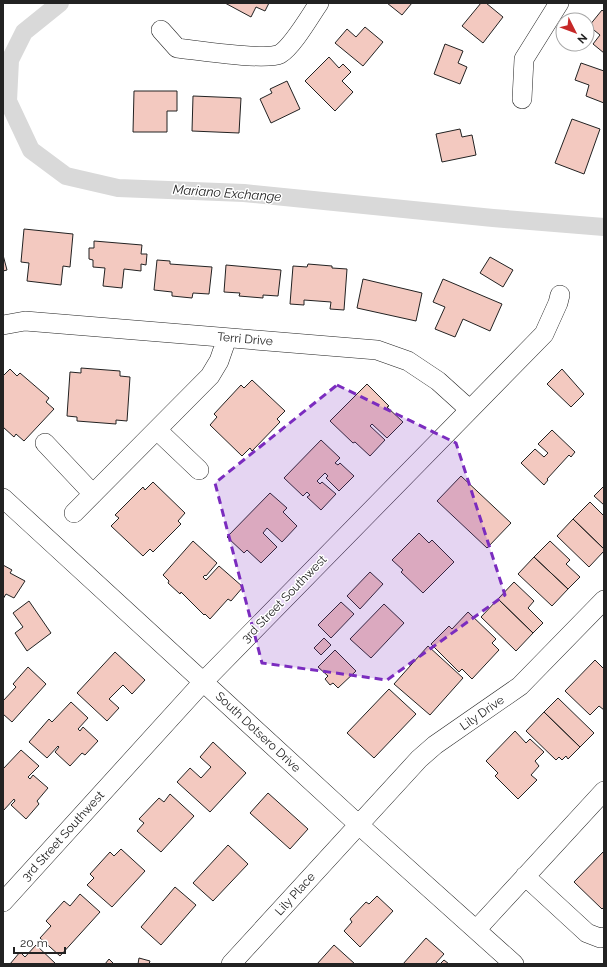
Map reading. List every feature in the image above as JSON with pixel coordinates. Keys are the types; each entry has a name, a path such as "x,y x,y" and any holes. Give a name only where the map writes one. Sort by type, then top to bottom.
{"street":[{"path":"161,30 177,48 251,56 271,56 280,54 289,46 319,3"},
{"path":"522,99 524,59 559,3"},
{"name":"3rd Street Southwest","path":"3,902 204,682 469,409 544,334 560,295"},
{"name":"Terri Drive","path":"3,325 25,321 377,350 414,365 438,381 469,409"},
{"path":"74,513 210,376 227,338"},
{"path":"157,430 199,470"},
{"path":"45,443 93,494"},
{"name":"South Dotsero Drive","path":"3,498 359,825 514,964"},
{"name":"Lily Drive","path":"359,825 419,759 435,745 520,686 604,600"},
{"path":"476,930 604,791"},
{"name":"Lily Place","path":"231,964 359,825"},
{"path":"525,876 587,933 600,938 604,937"}],"highlighted area":[{"path":"337,385 456,443 505,595 387,680 262,663 215,483"}],"building":[{"path":"225,3 269,3 265,11 256,7 251,17"},
{"path":"387,3 412,3 402,15"},
{"path":"481,3 486,3 503,17 483,43 462,26"},
{"path":"602,10 604,12 604,53 595,46 595,41 600,35 595,31 595,19"},
{"path":"365,27 383,42 363,66 335,43 347,29 356,37"},
{"path":"445,44 463,51 458,63 467,67 460,84 434,74"},
{"path":"329,57 339,68 343,64 351,72 342,81 353,92 335,111 305,81"},
{"path":"581,63 604,71 604,103 586,96 589,85 575,80"},
{"path":"287,81 300,109 271,123 260,99 272,93 270,89"},
{"path":"134,91 177,91 177,111 167,111 167,132 133,132"},
{"path":"193,96 241,98 239,133 192,131"},
{"path":"572,119 600,129 584,174 555,163"},
{"path":"460,129 462,137 472,135 476,155 442,162 436,134"},
{"path":"24,229 73,234 70,267 63,266 61,285 27,281 29,263 21,262"},
{"path":"94,241 142,245 141,254 147,254 146,265 141,264 141,271 124,269 122,288 103,286 105,268 93,267 93,260 89,259 89,248 94,248"},
{"path":"3,255 7,270 3,271"},
{"path":"490,257 513,270 503,287 480,273"},
{"path":"157,260 170,261 170,264 212,267 209,294 193,293 192,298 172,296 172,292 154,290"},
{"path":"308,264 347,269 344,310 330,309 331,302 304,300 304,305 290,304 293,266 307,267"},
{"path":"226,265 281,270 278,296 263,295 263,298 239,296 240,293 224,292"},
{"path":"363,279 422,293 416,321 357,308"},
{"path":"443,279 502,304 490,331 463,319 455,337 435,329 445,307 433,302"},
{"path":"81,368 120,371 120,376 130,377 127,421 116,420 116,424 77,421 77,417 67,416 70,372 81,373"},
{"path":"10,369 17,376 20,373 49,398 46,402 54,409 24,441 16,434 14,437 3,427 3,376"},
{"path":"562,369 584,394 571,407 547,384"},
{"path":"252,380 285,411 277,419 280,422 252,451 250,448 242,456 210,425 217,417 214,414 241,385 244,388"},
{"path":"367,384 389,406 387,407 403,422 387,438 372,424 370,426 385,440 370,456 355,442 353,443 330,421"},
{"path":"552,430 575,452 571,457 569,455 547,479 548,480 544,485 521,463 535,449 544,457 548,453 538,444"},
{"path":"321,440 340,458 335,463 338,465 340,463 354,476 339,491 326,478 328,476 325,473 317,481 320,484 322,482 336,494 321,510 307,497 310,495 307,492 303,496 284,478"},
{"path":"461,476 511,523 487,548 437,501"},
{"path":"153,482 185,513 178,521 181,524 153,552 150,549 143,556 111,526 119,518 115,515 143,487 145,490"},
{"path":"604,486 604,505 594,496"},
{"path":"270,493 287,508 283,512 297,526 282,542 267,528 263,533 277,547 261,563 247,550 244,553 227,537"},
{"path":"590,502 604,516 604,549 573,519"},
{"path":"573,519 604,549 604,551 589,567 557,536"},
{"path":"419,533 429,543 432,540 454,562 423,593 401,572 403,570 392,560"},
{"path":"193,541 217,563 206,576 205,575 203,577 206,580 219,566 243,587 231,601 228,599 210,619 181,592 180,594 168,583 169,581 163,575"},
{"path":"550,541 570,560 566,564 580,577 568,589 534,557"},
{"path":"534,557 568,589 552,606 518,574"},
{"path":"3,565 12,570 10,573 25,581 14,598 6,594 3,599"},
{"path":"370,572 383,584 360,609 347,596"},
{"path":"514,582 534,601 528,608 543,623 533,633 498,599"},
{"path":"498,599 533,633 516,651 481,617"},
{"path":"29,601 51,633 27,651 15,633 23,627 13,613"},
{"path":"341,602 354,614 331,638 318,625"},
{"path":"384,604 404,623 371,658 350,639"},
{"path":"468,612 496,639 492,643 499,650 472,679 462,669 459,672 431,644 449,626 452,629"},
{"path":"324,638 331,645 321,655 314,648"},
{"path":"428,646 463,678 430,715 394,684"},
{"path":"335,650 356,671 338,688 333,683 330,685 325,679 328,676 318,667"},
{"path":"115,652 145,680 132,694 123,685 109,699 119,708 107,721 77,693"},
{"path":"595,660 604,669 604,710 599,706 590,715 565,691"},
{"path":"28,667 46,684 12,722 3,714 3,701 16,687 13,684"},
{"path":"389,689 416,714 374,758 347,733"},
{"path":"558,698 594,733 580,747 544,712"},
{"path":"71,702 88,718 78,729 80,731 83,727 98,741 85,755 82,753 70,766 55,752 59,747 58,746 47,758 29,742 49,719 52,722"},
{"path":"544,712 580,747 568,759 566,756 562,760 559,757 556,760 526,731"},
{"path":"515,731 526,743 530,739 544,752 535,761 539,766 531,775 537,780 518,799 495,776 498,773 486,761"},
{"path":"213,742 246,773 210,812 177,782 190,768 201,778 211,767 200,757"},
{"path":"21,750 39,766 28,777 30,779 33,775 48,788 37,801 39,804 26,819 11,805 15,801 14,799 3,811 3,769"},
{"path":"268,793 308,829 290,849 250,813"},
{"path":"170,794 194,816 161,852 137,831 144,823 139,819 159,798 164,802"},
{"path":"228,845 248,864 213,901 193,883"},
{"path":"121,849 145,871 112,907 87,885 94,878 90,874 110,852 114,856"},
{"path":"604,851 604,907 602,909 574,882"},
{"path":"175,887 196,905 161,945 141,927"},
{"path":"80,894 100,912 60,956 40,938 51,926 46,921 64,901 70,906"},
{"path":"377,896 393,911 360,947 344,931 352,922 350,919 366,902 369,904"},
{"path":"426,938 444,954 435,964 403,964"},
{"path":"36,945 56,964 10,964 20,952 25,957"},
{"path":"334,945 355,964 317,964"},
{"path":"139,958 150,961 149,964 138,964"},
{"path":"109,959 114,964 105,964"},
{"path":"444,960 449,964 440,964"}],"waterway":[{"name":"Mariano Exchange","path":"60,3 24,32 10,60 8,101 31,150 66,176 118,188 244,193 493,218 604,227"}]}
